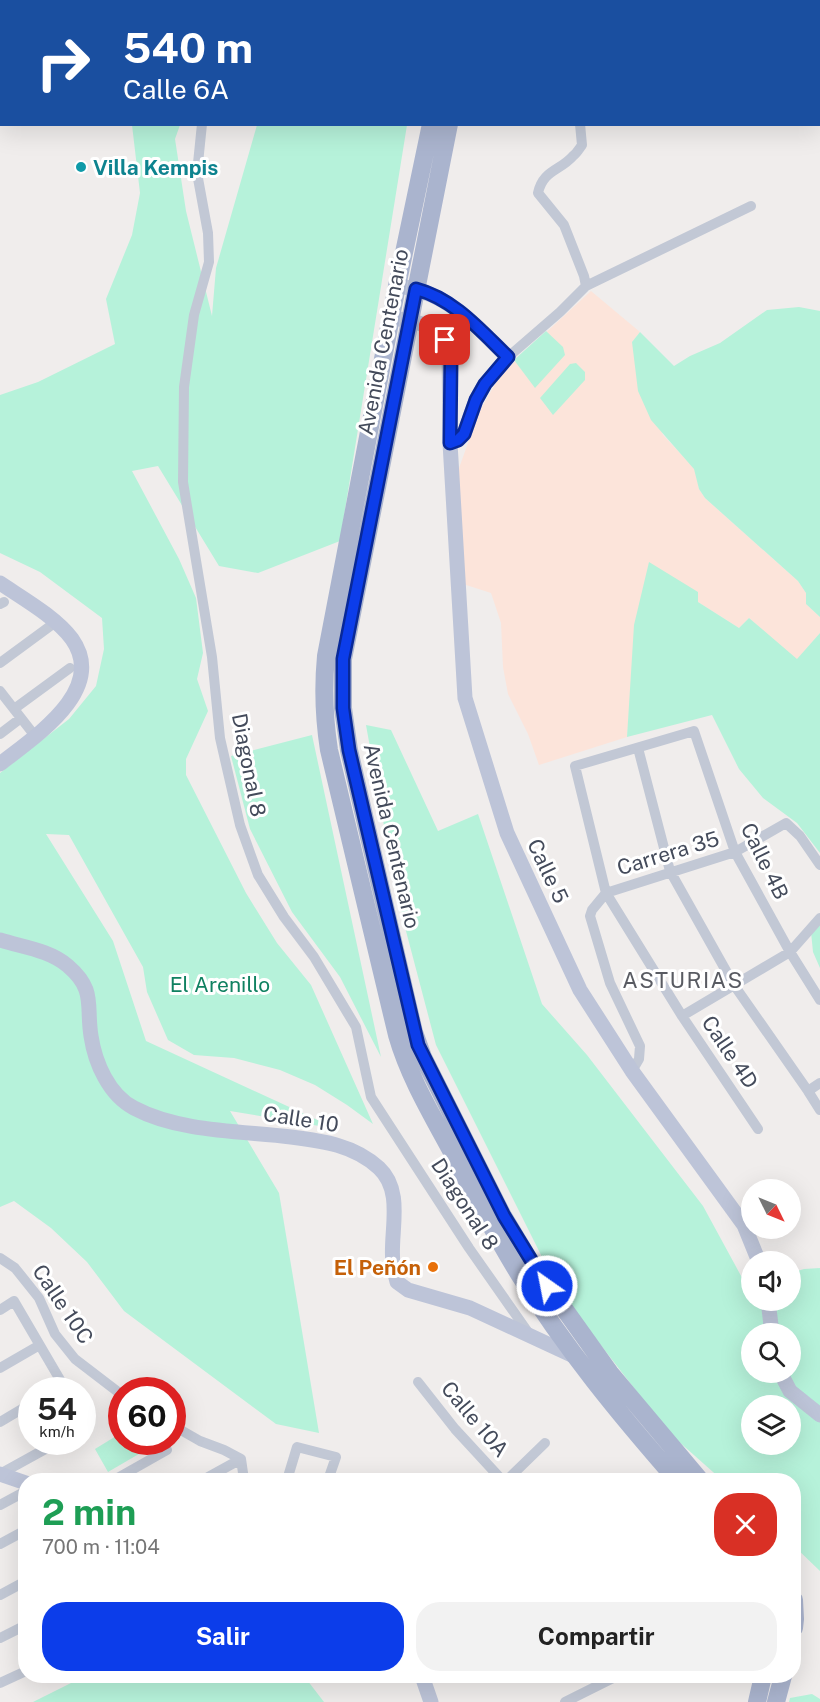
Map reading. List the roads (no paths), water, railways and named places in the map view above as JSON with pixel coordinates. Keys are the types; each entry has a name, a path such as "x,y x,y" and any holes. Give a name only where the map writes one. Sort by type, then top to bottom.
{"main road":[{"name":"Avenida Centenario","path":"431,126 428,185 416,289 400,319 326,656 323,682 329,750 402,1054 424,1101 486,1218 519,1274 576,1357 671,1473"},
{"name":"Avenida Centenario","path":"448,126 397,286 400,319 343,659 343,708 349,750 418,1045 509,1225 547,1286 610,1373 694,1473"},
{"path":"753,1702 760,1683"},
{"path":"777,1700 781,1683"}],"street":[{"name":"Diagonal 8","path":"202,126 197,173 208,233 209,262 194,315 184,387 183,482 212,657 220,738 240,825 258,874 284,917 314,957 356,1027 371,1097 469,1248 532,1337"},
{"path":"580,126 582,145 572,158 540,182 538,193 564,225 586,286"},
{"path":"450,443 458,440 464,434 476,400 485,384 508,357 586,286 751,206"},
{"path":"397,286 432,294 451,304 508,357"},
{"name":"Calle 5","path":"400,319 435,329 450,348 450,443 465,698 507,833 580,990 632,1071 744,1225 755,1251"},
{"path":"0,583 57,624 73,640 81,662 81,680 76,694 58,715 0,764"},
{"path":"0,663 53,624"},
{"path":"0,734 18,714 70,668"},
{"path":"0,691 35,736"},
{"name":"Calle 4B","path":"638,748 694,731 735,852 790,952 820,1000"},
{"path":"638,748 670,872 734,985 820,1110"},
{"name":"Calle 4D","path":"638,748 575,766 606,893 682,1016 759,1129"},
{"name":"Carrera 35","path":"632,1071 639,1059 640,1046 610,983 590,916 606,893 735,852 786,823 800,836 820,865"},
{"path":"682,1016 790,952 820,918"},
{"name":"Calle 10","path":"0,940 50,955 67,965 81,980 90,999 91,1036 99,1068 114,1090 133,1108 177,1123 320,1140 362,1154 381,1170 393,1193 395,1231 393,1263 397,1282 408,1290 470,1308 610,1373"},
{"path":"806,1089 820,1083"},
{"name":"Calle 10C","path":"0,1258 15,1268 39,1298 55,1334 75,1359 108,1384"},
{"path":"0,1310 14,1301 57,1377"},
{"path":"0,1368 38,1346"},
{"name":"Calle 10A","path":"418,1382 455,1429 497,1473"},
{"path":"786,1383 790,1390 820,1415"},
{"path":"0,1422 18,1411"},
{"path":"186,1433 241,1459"},
{"path":"512,1473 545,1443"},
{"path":"289,1473 297,1447 336,1457 330,1473"},
{"path":"0,1474 34,1455"},
{"path":"126,1473 158,1455"},
{"path":"216,1473 241,1459"},
{"path":"241,1459 243,1473"},
{"path":"0,1474 18,1480"},
{"path":"0,1505 18,1495"},
{"path":"0,1544 18,1534"},
{"path":"0,1595 18,1585"},
{"path":"0,1638 18,1629"},
{"path":"0,1683 18,1675"},
{"path":"424,1683 431,1702"},
{"path":"565,1702 603,1683"},
{"path":"753,1702 777,1700"}],"place":[{"name":"Villa Kempis","path":"81,167"},
{"name":"El Peñón","path":"433,1267"}],"district":[{"name":"ASTURIAS","path":"683,980"}],"park label":[{"name":"El Arenillo","path":"220,984"}]}
